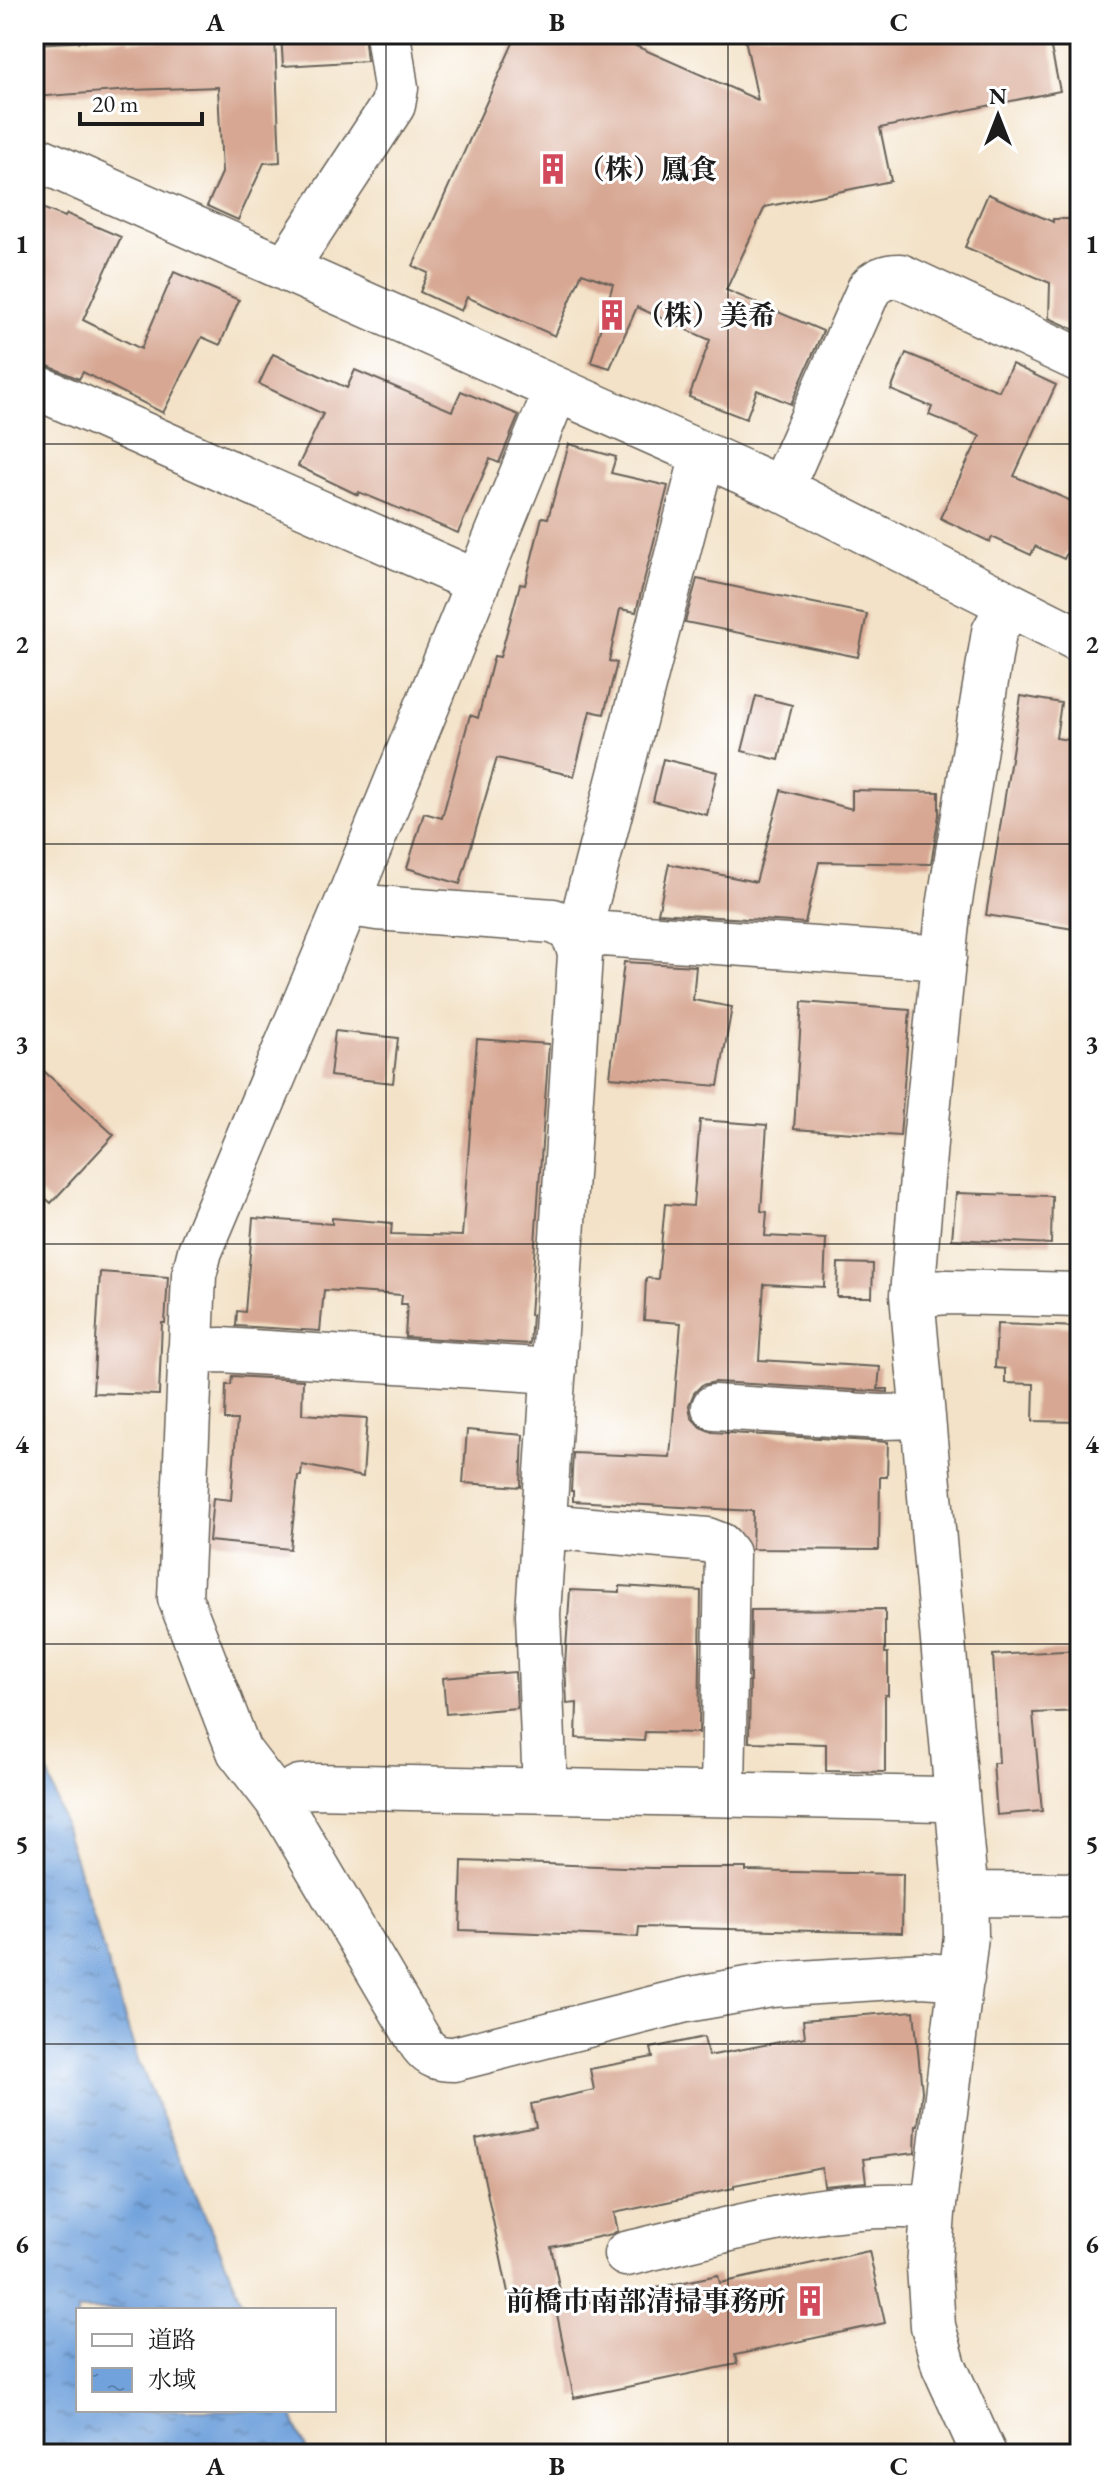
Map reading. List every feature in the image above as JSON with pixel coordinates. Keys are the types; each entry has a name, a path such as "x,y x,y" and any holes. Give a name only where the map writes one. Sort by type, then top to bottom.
{"street":[{"path":"288,270 295,254 393,105 396,88 388,34"},
{"path":"34,157 781,489 1080,640"},
{"path":"781,489 869,289 884,278 900,276 1080,360"},
{"path":"34,386 477,582"},
{"path":"556,390 349,898 200,1251 194,1275 180,1598 239,1751 276,1799 422,2045 435,2057 454,2059 686,2000 771,1985 923,1975 962,1978"},
{"path":"577,940 703,455"},
{"path":"984,2454 944,2366 933,2326 929,2267 933,2208 966,1936 957,1795 912,1295 948,913 994,632 1009,605"},
{"path":"349,898 364,906 377,908 553,921 568,927 577,940 580,955 538,1614 545,1790"},
{"path":"577,940 603,934 944,958"},
{"path":"912,1295 947,1292 1080,1295"},
{"path":"190,1351 222,1350 554,1371"},
{"path":"714,1407 881,1417 923,1416"},
{"path":"545,1526 707,1540 720,1545 727,1554 723,1793"},
{"path":"276,1799 300,1787 313,1786 941,1799 957,1795"},
{"path":"965,1894 1080,1895"},
{"path":"626,2254 814,2212 900,2204 933,2208"}],"water":[{"path":"34,1729 138,2060 245,2308 76,2308 76,2412 290,2412 308,2454 34,2454"}],"building":[{"path":"281,34 364,34 367,61 283,66"},
{"path":"517,34 609,34 758,100 744,34 1048,34 1060,91 880,128 891,181 765,207 726,290 823,331 791,404 757,390 746,419 689,397 710,340 637,307 610,368 591,362 613,284 582,273 555,336 467,297 461,311 420,292 428,273 413,266"},
{"path":"275,37 280,162 264,163 238,220 207,206 222,173 218,87 34,97 34,44"},
{"path":"988,194 1053,222 1053,219 1080,219 1080,332 1049,318 1050,283 965,247"},
{"path":"34,205 65,217 67,214 121,237 83,320 141,349 174,272 239,300 220,345 202,337 163,413 83,372 79,379 34,360"},
{"path":"906,353 999,391 1012,364 1056,385 1014,476 1080,505 1080,559 1067,553 1064,559 1035,546 1031,555 992,537 990,542 940,518 980,436 929,415 932,407 891,390"},
{"path":"273,354 347,388 355,370 452,411 461,391 519,415 499,463 490,459 458,533 359,492 358,495 298,466 323,414 259,384"},
{"path":"569,444 616,457 611,473 668,486 636,612 620,609 609,661 617,663 604,714 590,711 574,776 497,758 460,884 407,868 424,813 442,818 470,715 478,718 494,656 500,657 520,584 525,585 542,517 548,518"},
{"path":"697,579 867,614 858,657 685,622"},
{"path":"756,696 792,705 779,760 742,751"},
{"path":"1021,696 1061,703 1056,738 1080,742 1080,930 986,915"},
{"path":"663,759 717,772 707,815 653,801"},
{"path":"781,790 852,809 852,790 939,792 939,815 931,864 819,862 805,923 658,913 669,864 756,882"},
{"path":"624,962 696,966 693,1000 732,1007 718,1086 610,1077"},
{"path":"802,1002 910,1010 900,1136 794,1129"},
{"path":"335,1031 398,1038 393,1083 330,1076"},
{"path":"477,1039 549,1044 530,1344 405,1337 407,1304 401,1304 402,1295 324,1290 320,1331 236,1326 237,1311 245,1312 253,1218 332,1224 332,1218 392,1223 391,1234 462,1236"},
{"path":"34,1062 114,1135 51,1203 34,1188"},
{"path":"700,1120 767,1125 761,1211 767,1212 765,1236 826,1239 824,1287 764,1284 759,1360 880,1367 878,1389 888,1389 888,1392 715,1382 702,1385 694,1393 689,1405 691,1417 700,1427 712,1432 888,1442 887,1477 880,1477 879,1550 752,1549 753,1511 573,1501 573,1453 670,1457 681,1323 644,1320 646,1278 658,1279 665,1204 693,1206"},
{"path":"956,1193 1052,1196 1051,1244 952,1239"},
{"path":"838,1263 873,1264 872,1297 837,1297"},
{"path":"100,1272 168,1277 165,1323 162,1323 159,1395 93,1393"},
{"path":"997,1324 1080,1327 1080,1422 1033,1421 1034,1384 1005,1383 1005,1369 995,1368"},
{"path":"232,1376 303,1380 302,1414 367,1418 363,1477 302,1465 301,1476 298,1476 290,1549 209,1541 213,1498 231,1500 237,1420 225,1420 226,1385 231,1385"},
{"path":"467,1430 523,1435 521,1487 463,1483"},
{"path":"620,1586 701,1591 699,1733 645,1732 644,1741 576,1738 577,1703 567,1704 565,1664 570,1590 620,1592"},
{"path":"885,1609 888,1695 885,1695 885,1772 826,1771 826,1744 749,1742 751,1610"},
{"path":"1080,1650 1080,1711 1033,1713 1042,1811 997,1815 993,1763 999,1763 993,1655"},
{"path":"515,1672 517,1708 446,1714 443,1678"},
{"path":"462,1861 903,1874 902,1933 639,1927 638,1937 460,1930"},
{"path":"914,2011 922,2091 915,2153 863,2159 866,2182 824,2186 822,2168 614,2213 618,2231 551,2247 560,2291 510,2302 476,2139 536,2127 531,2104 594,2090 590,2069 653,2057 651,2048 704,2037 708,2056 805,2037 803,2020"},
{"path":"869,2251 885,2323 735,2355 737,2364 574,2398 556,2309 718,2275 720,2283"}],"place":[{"name":"（株）鳳食","path":"553,169"},
{"name":"（株）美希","path":"612,315"},
{"name":"前橋市南部清掃事務所","path":"810,2301"}]}
